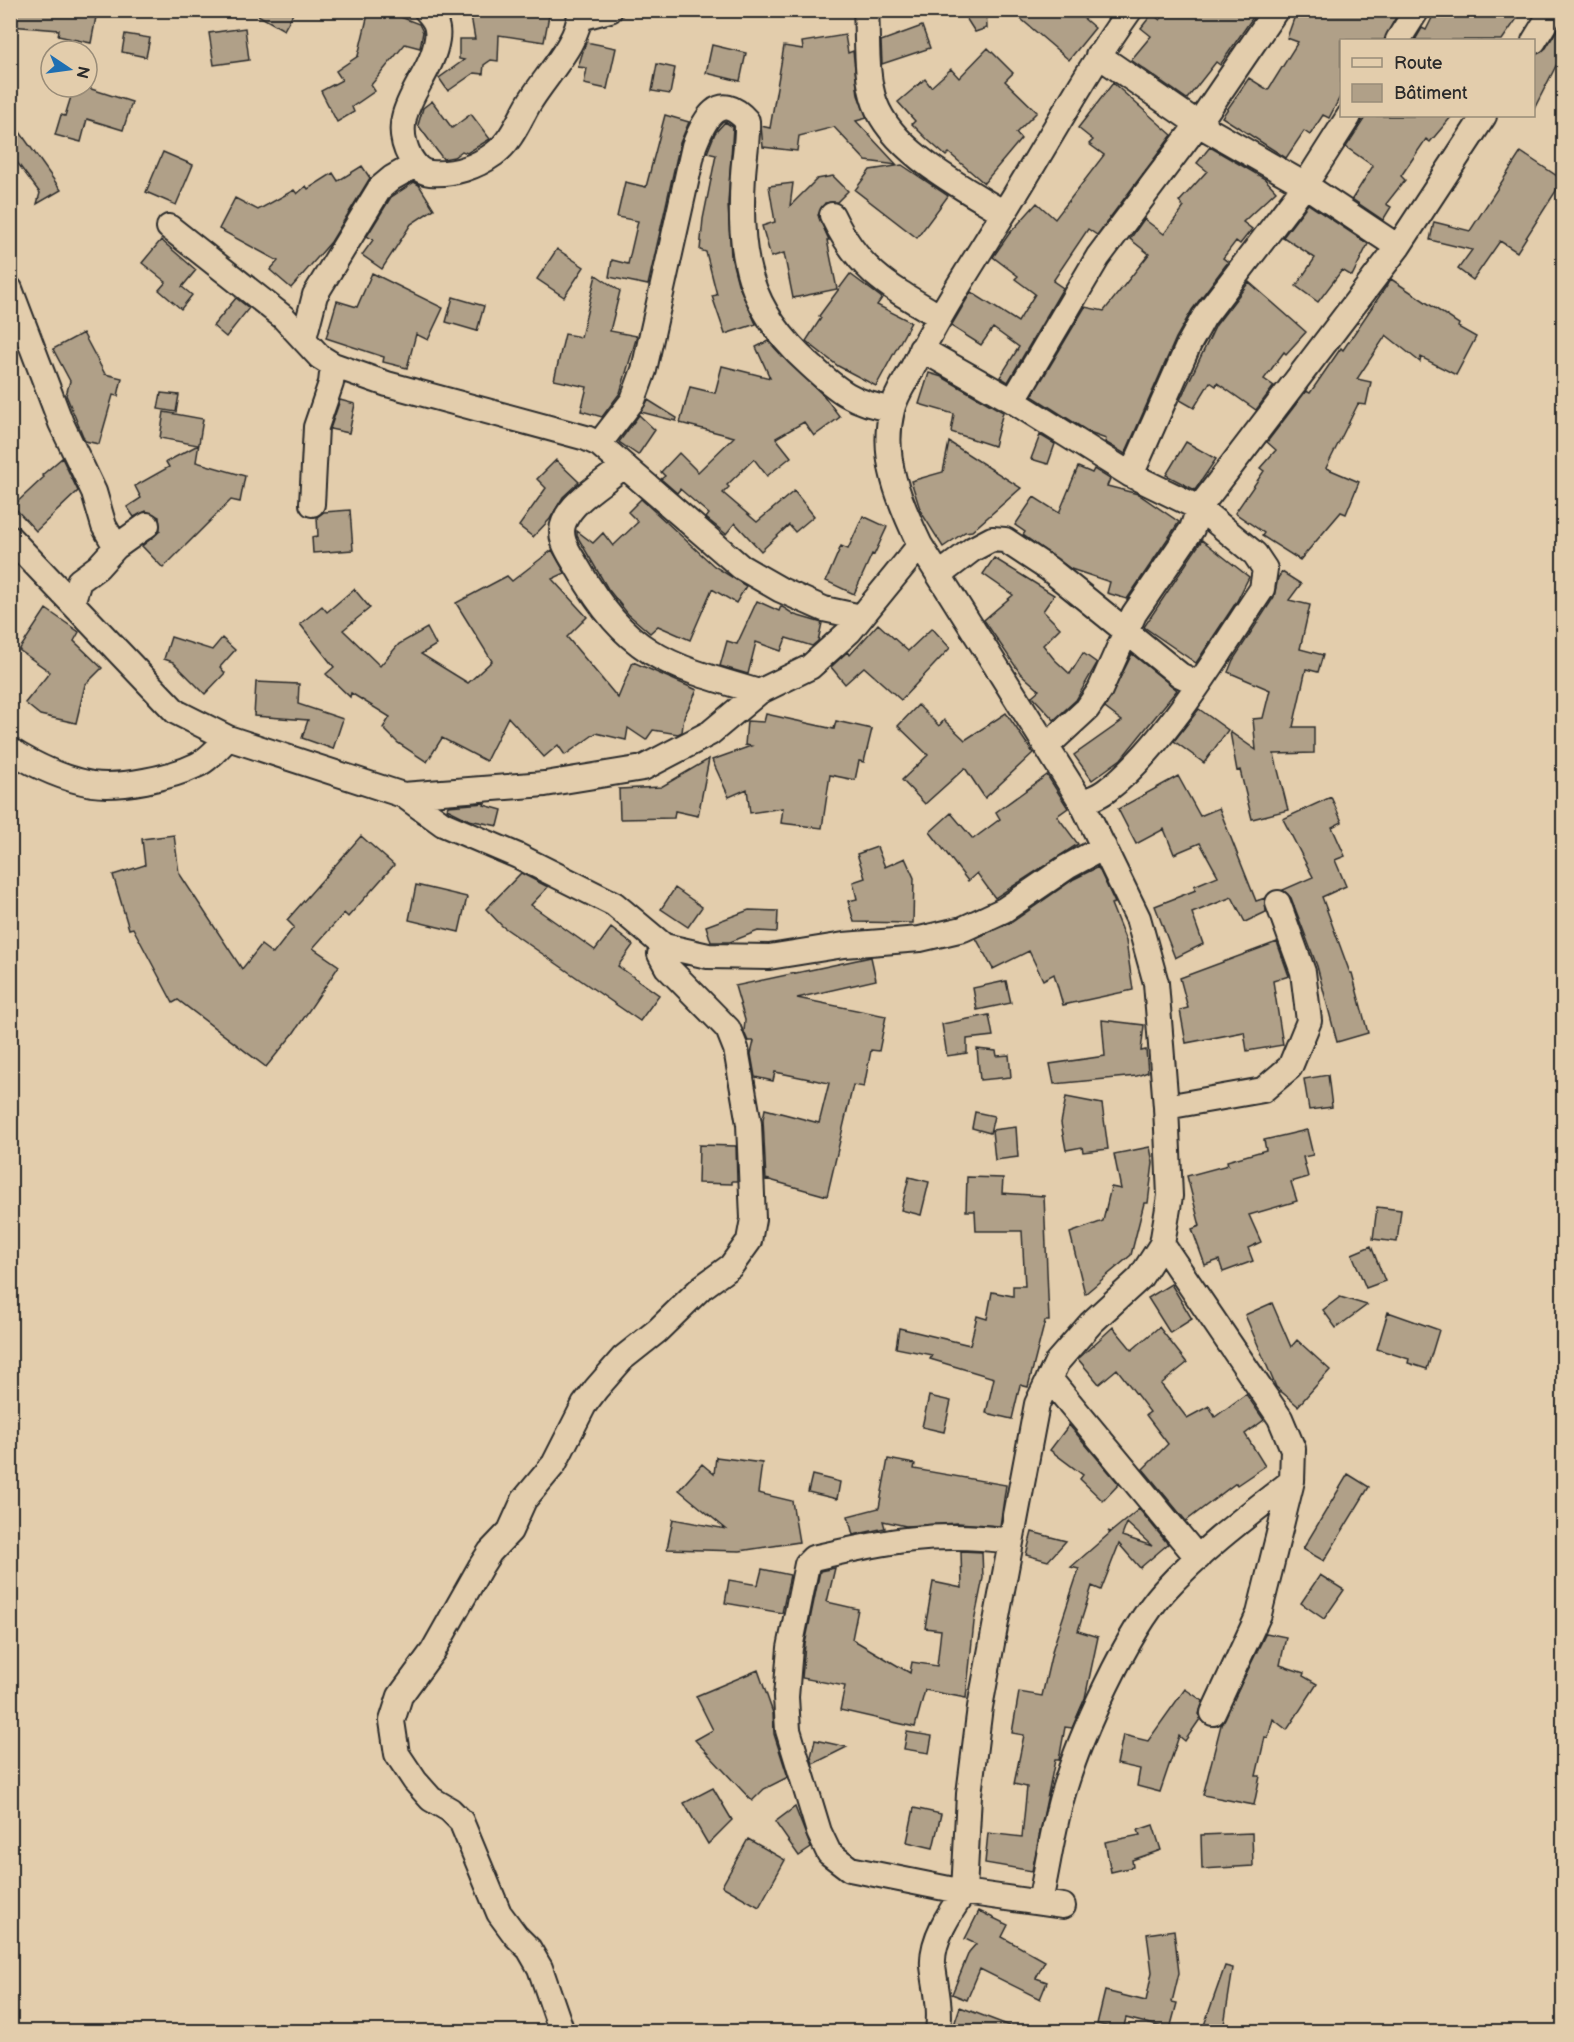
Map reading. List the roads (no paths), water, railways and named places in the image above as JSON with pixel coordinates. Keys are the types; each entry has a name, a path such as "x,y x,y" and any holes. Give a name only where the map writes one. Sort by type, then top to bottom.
{"street":[{"path":"426,10 437,25 438,37 425,75 409,97 402,136 415,165 426,173 439,174 470,168 496,153 511,134 537,89 567,49 580,14 610,10"},
{"path":"866,10 871,83 875,103 885,122 938,172 1004,213"},
{"path":"938,2031 940,2001 933,1964 936,1943 964,1892 969,1794 980,1707 1037,1404 1057,1362 1091,1323 1140,1278 1162,1244 1170,1196 1166,1107 1156,983 1138,918 1082,803 920,545 902,509 890,465 888,434 892,408 939,316 1004,213 1098,55 1130,10"},
{"path":"1012,401 1098,257 1198,124 1276,10"},
{"path":"1399,39 1418,10"},
{"path":"1534,39 1553,10"},
{"path":"1098,55 1198,124 1305,185 1398,247"},
{"path":"599,444 633,400 644,370 694,146 704,121 715,109 729,107 739,112 747,121 741,230 744,259 765,314 791,348 828,382 855,400 870,406 892,408"},
{"path":"1131,475 1189,344 1204,317 1305,185 1348,117"},
{"path":"1047,746 1076,720 1094,699 1148,590 1192,529 1199,508 1398,247 1483,117"},
{"path":"304,338 315,295 380,188 415,165"},
{"path":"832,215 849,246 872,274 939,316"},
{"path":"169,227 263,300 304,338 320,357 333,365 387,384 513,417 586,438 599,444 741,567 781,590 824,609 861,617"},
{"path":"10,289 61,423 94,492 110,537 116,547"},
{"path":"921,349 1012,401 1131,475 1199,508 1255,555 1265,569 1262,589 1197,683 1133,767 1105,792 1082,803"},
{"path":"312,504 316,427 331,383 333,365"},
{"path":"623,466 578,503 564,520 562,530 564,543 590,589 615,625 656,657 700,674 759,692"},
{"path":"72,603 79,581 98,567 116,547 147,525"},
{"path":"10,538 176,712 228,738 403,795 443,824 518,856 614,904 664,946 708,956 769,957 844,945 920,939 963,929 1004,910 1067,867 1104,847"},
{"path":"939,575 973,549 992,539 1005,540 1049,569 1114,619 1180,675 1197,683"},
{"path":"403,795 545,784 643,768 710,733 759,692 810,667 850,631 920,545"},
{"path":"10,750 61,774 93,784 152,779 199,765 228,738"},
{"path":"1166,1107 1263,1090 1290,1067 1309,1022 1304,972 1278,903"},
{"path":"562,2031 540,1968 529,1949 499,1913 461,1821 450,1810 431,1799 415,1781 397,1754 392,1721 400,1696 433,1651 480,1566 490,1551 510,1531 524,1500 554,1464 584,1405 623,1358 657,1331 701,1288 731,1266 748,1241 753,1219 748,1124 736,1049 728,1029 667,968 660,954 664,946"},
{"path":"1162,1244 1280,1418 1293,1449 1292,1481 1259,1614 1213,1713"},
{"path":"1049,1378 1198,1558"},
{"path":"1010,1541 961,1536 923,1536 813,1558 807,1564 790,1648 786,1697 788,1730 819,1832 829,1853 850,1869 964,1892 1052,1904 1064,1790 1104,1694 1136,1630 1163,1592 1198,1558 1243,1518 1292,1481"}]}
